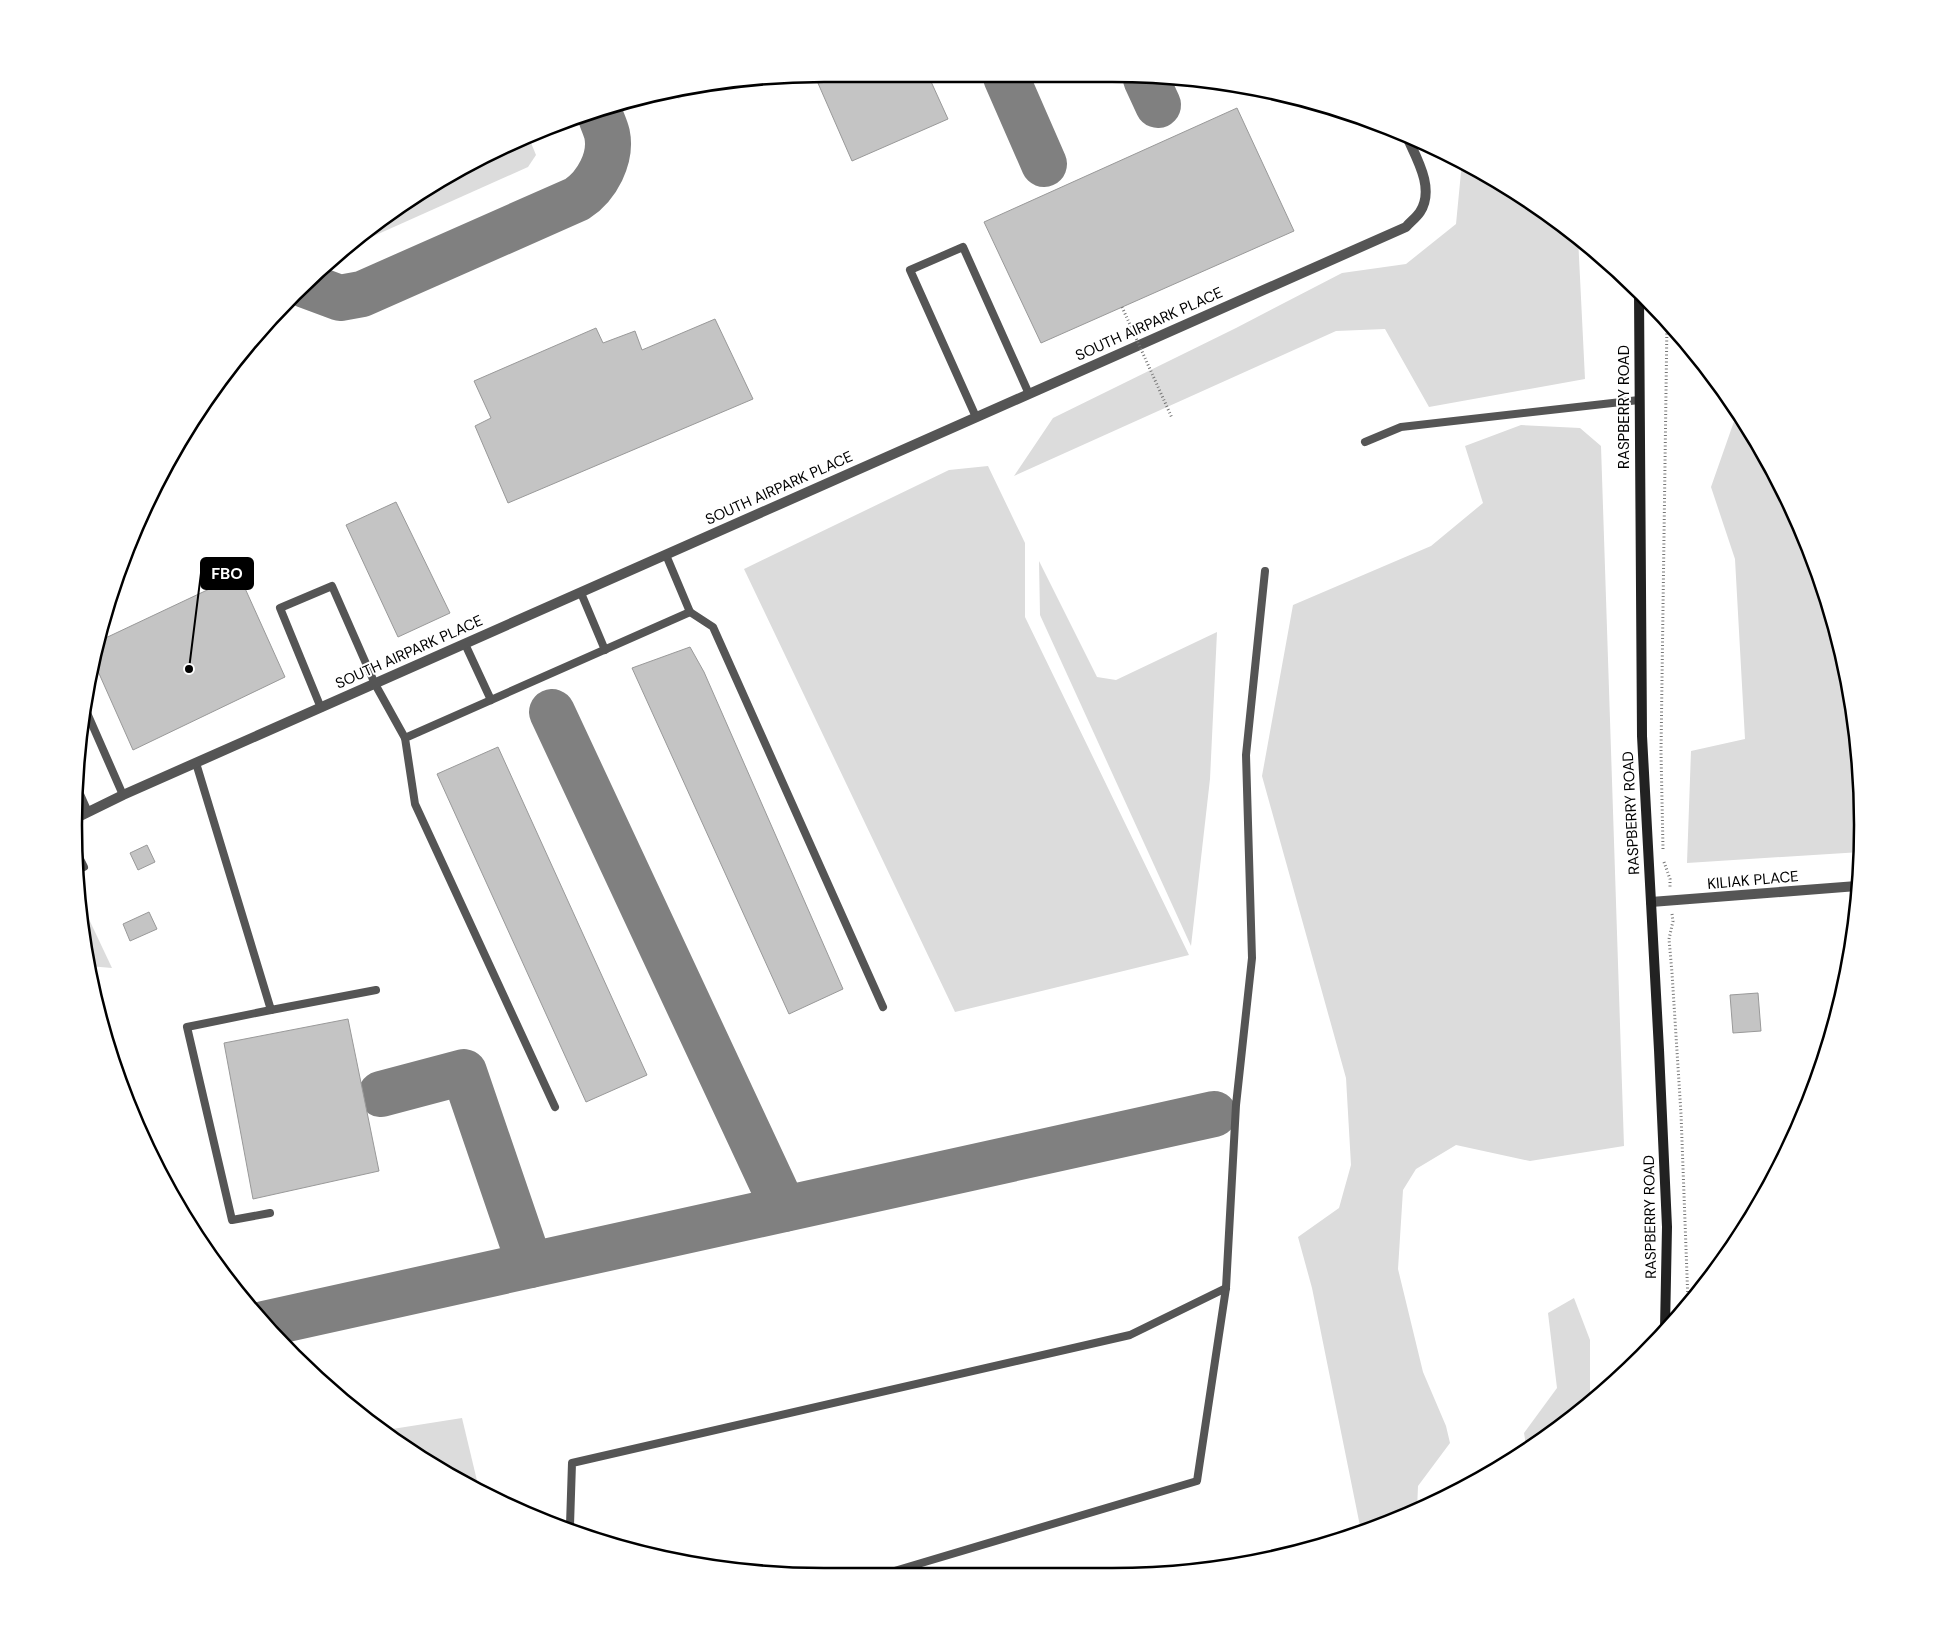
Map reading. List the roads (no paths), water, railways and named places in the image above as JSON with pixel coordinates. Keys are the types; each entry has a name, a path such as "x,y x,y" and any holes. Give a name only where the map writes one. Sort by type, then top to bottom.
{"street":[{"name":"SOUTH AIRPARK PLACE","path":"82,815 123,795 1406,227 1420,212 1426,194 1422,172 1411,146"},
{"name":"RASPBERRY ROAD","path":"1638,301 1642,736 1667,1228 1665,1320"},
{"name":"KILIAK PLACE","path":"1651,902 1671,902 1852,886"}],"lane":[{"path":"976,417 910,270 963,246 1029,394"},
{"path":"1365,442 1401,427 1639,400"},
{"path":"666,555 690,612 713,627 883,1007"},
{"path":"905,1568 1198,1481 1226,1288 1236,1105 1252,958 1246,755 1265,570"},
{"path":"321,708 280,608 332,586 375,684 405,738 415,804 555,1107"},
{"path":"580,593 605,650"},
{"path":"405,738 690,612"},
{"path":"465,644 491,700"},
{"path":"90,720 123,795"},
{"path":"196,763 271,1010"},
{"path":"83,801 88,812"},
{"path":"270,1213 232,1220 187,1027 376,990"},
{"path":"570,1522 572,1463 1130,1335 1226,1288"}],"place":[{"name":"FBO","path":"189,669"}]}
